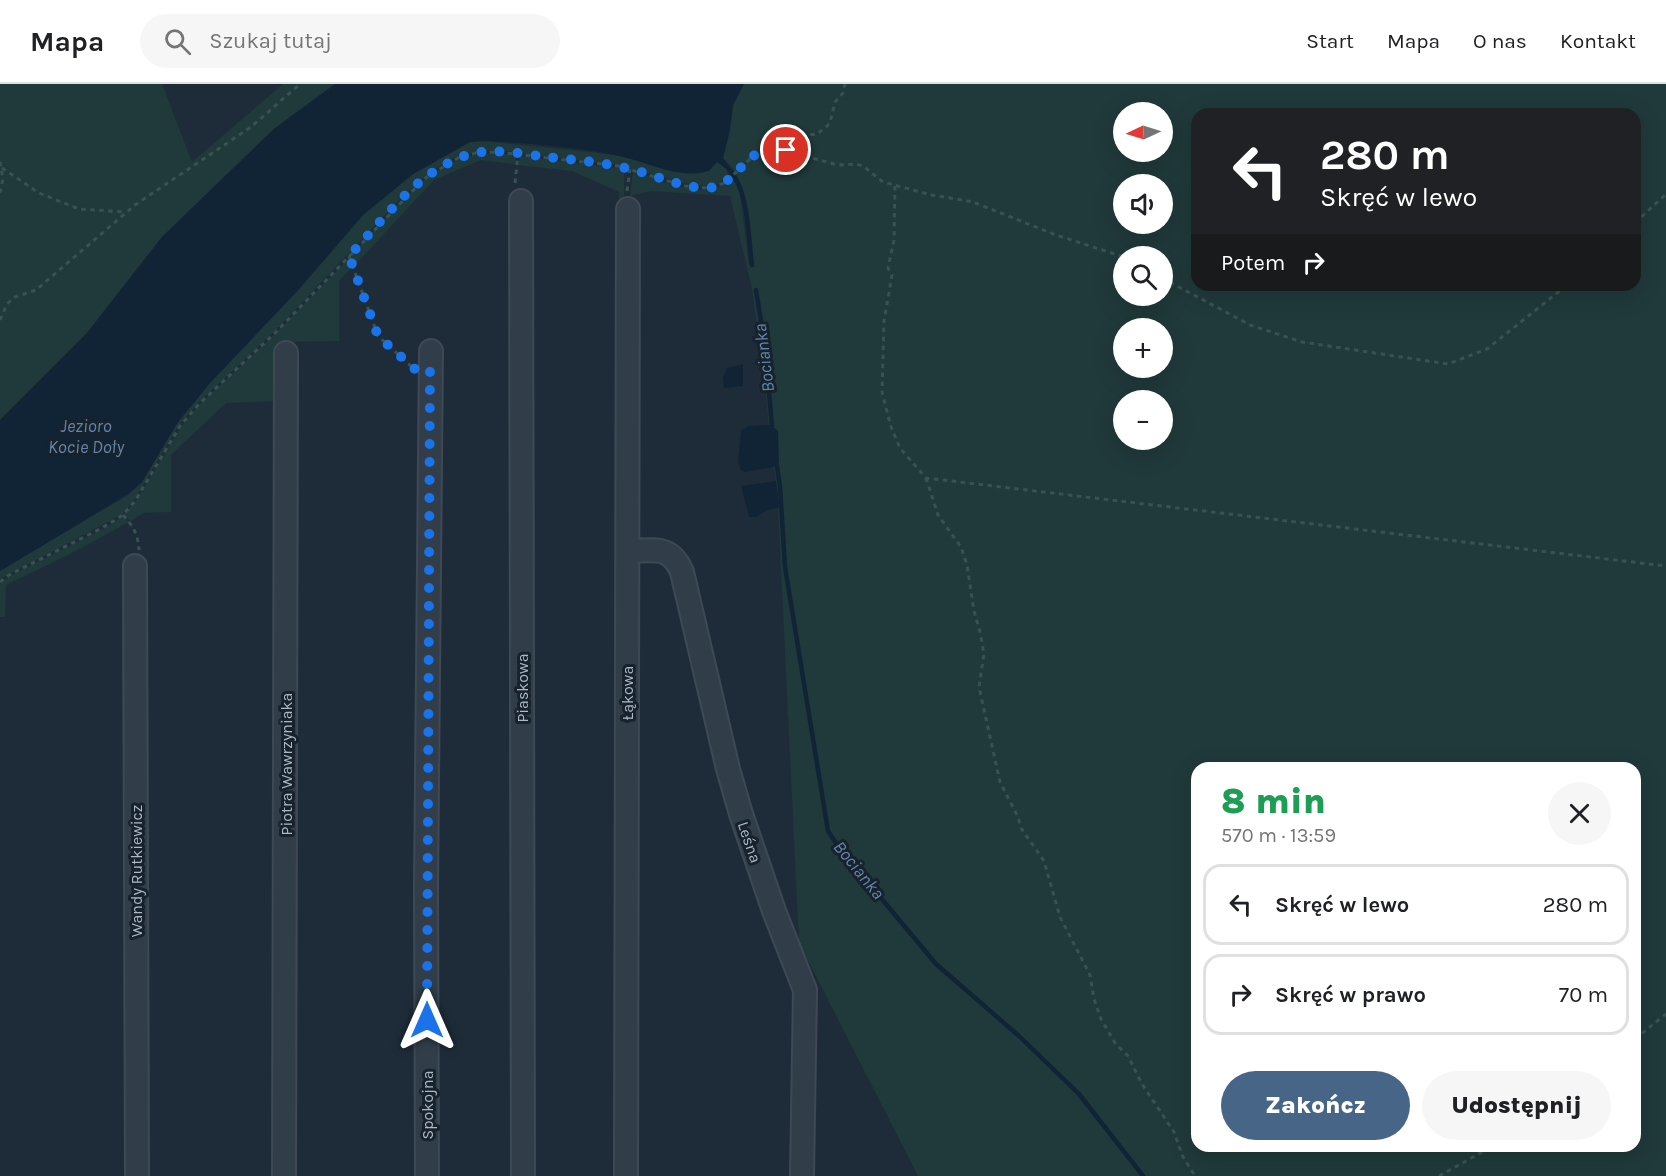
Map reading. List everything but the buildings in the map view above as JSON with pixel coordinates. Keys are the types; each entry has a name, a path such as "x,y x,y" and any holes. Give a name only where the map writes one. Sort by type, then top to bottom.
{"street":[{"name":"Piaskowa","path":"518,192 523,1176"},
{"name":"Łąkowa","path":"626,1176 627,202"},
{"name":"Piotra Wawrzyniaka","path":"284,1176 286,353"},
{"name":"Spokojna","path":"427,1176 426,886 430,360"},
{"name":"Leśna","path":"628,551 665,551 672,555 682,572 737,803 805,990 802,1176"},
{"name":"Wandy Rutkiewicz","path":"137,564 138,1176"}],"path":[{"path":"0,320 7,304 15,297 36,290 126,212 251,127 300,84"},
{"path":"786,150 809,135 817,134 826,128 830,123 835,102 843,93 845,84"},
{"path":"0,582 9,575 102,528 123,514 135,501 180,426 194,409 276,332 408,194 439,169 458,158 476,153 518,154 630,169 696,188 719,186 754,155 775,148 838,165 863,166 884,182 895,186 974,202 1056,235 1113,253"},
{"path":"518,154 518,192"},
{"path":"0,162 3,179 0,192"},
{"path":"2,168 39,193 79,209 126,212"},
{"path":"627,202 630,169"},
{"path":"895,186 894,240 888,268 892,275 884,321 882,392 891,428 900,448 926,478 938,515 961,547 967,565 984,654 979,687 1000,782 1018,817 1021,828 1044,861 1060,917 1090,975 1094,999 1101,1019 1115,1043 1128,1056 1142,1084 1174,1132 1183,1158 1195,1176"},
{"path":"1641,217 1666,194"},
{"path":"349,256 378,336 416,370 430,360"},
{"path":"1173,284 1250,325 1302,342 1448,364 1486,349 1559,291"},
{"path":"926,478 1666,566"},
{"path":"123,514 138,536 137,564"},
{"path":"1641,1034 1666,1012"},
{"path":"1439,1176 1482,1152"}],"green space":[{"path":"0,84 162,84 192,162 283,84 335,84 274,129 162,237 87,333 0,420"},
{"path":"744,84 1666,84 1666,1176 918,1176 799,943 779,503 774,467 777,466 772,426 769,425 752,289 730,196 651,191 630,196 633,171 670,184 698,190 722,186 732,178 737,183 740,194 749,265 753,264 743,189 733,169 723,158 733,105"},
{"path":"485,141 618,155 639,161 717,162 725,168 729,175 718,184 696,186 618,165 497,150 458,156 438,167 406,193 276,330 198,403 179,425 134,500 123,514 0,579 0,571 128,495 142,482 178,422 210,383 300,288 363,215 413,174 470,142"},
{"path":"497,153 517,155 515,164 481,160 434,180 354,266 351,256 401,201 429,176 460,159"},
{"path":"520,156 624,169 624,195 619,214 619,192 572,171 518,165"},
{"path":"349,258 352,267 339,281 339,341 280,342 279,401 226,403 171,455 171,512 144,513 130,521 124,514 136,501 181,427 199,405 277,332"},
{"path":"123,516 129,522 6,585 5,617 0,617 0,583 102,530"}],"water":[{"name":"Jezioro Kocie Doły","path":"335,84 744,84 733,105 723,158 729,169 717,162 709,171 675,172 619,156 586,150 485,141 470,142 413,174 363,215 300,288 210,383 178,422 142,482 128,494 0,571 0,420 87,333 162,237 274,129"},
{"path":"743,364 743,386 724,388 723,377 727,368"},
{"path":"766,425 778,431 779,463 774,467 745,472 741,470 738,462 741,430 749,426"},
{"path":"776,481 778,508 749,517 741,486"}],"waterway":[{"name":"Bocianka","path":"729,169 736,178 744,201 752,265"},
{"name":"Bocianka","path":"756,290 765,346 772,426"},
{"name":"Bocianka","path":"777,466 785,567 828,831 840,849 936,964 1019,1036 1079,1094 1143,1176"}],"route":[{"path":"427,1020 430,370 416,370 378,336 349,256 408,194 431,174 458,158 476,153 497,152 618,166 686,186 707,188 725,183 754,155 764,150 775,148 786,150"}]}
